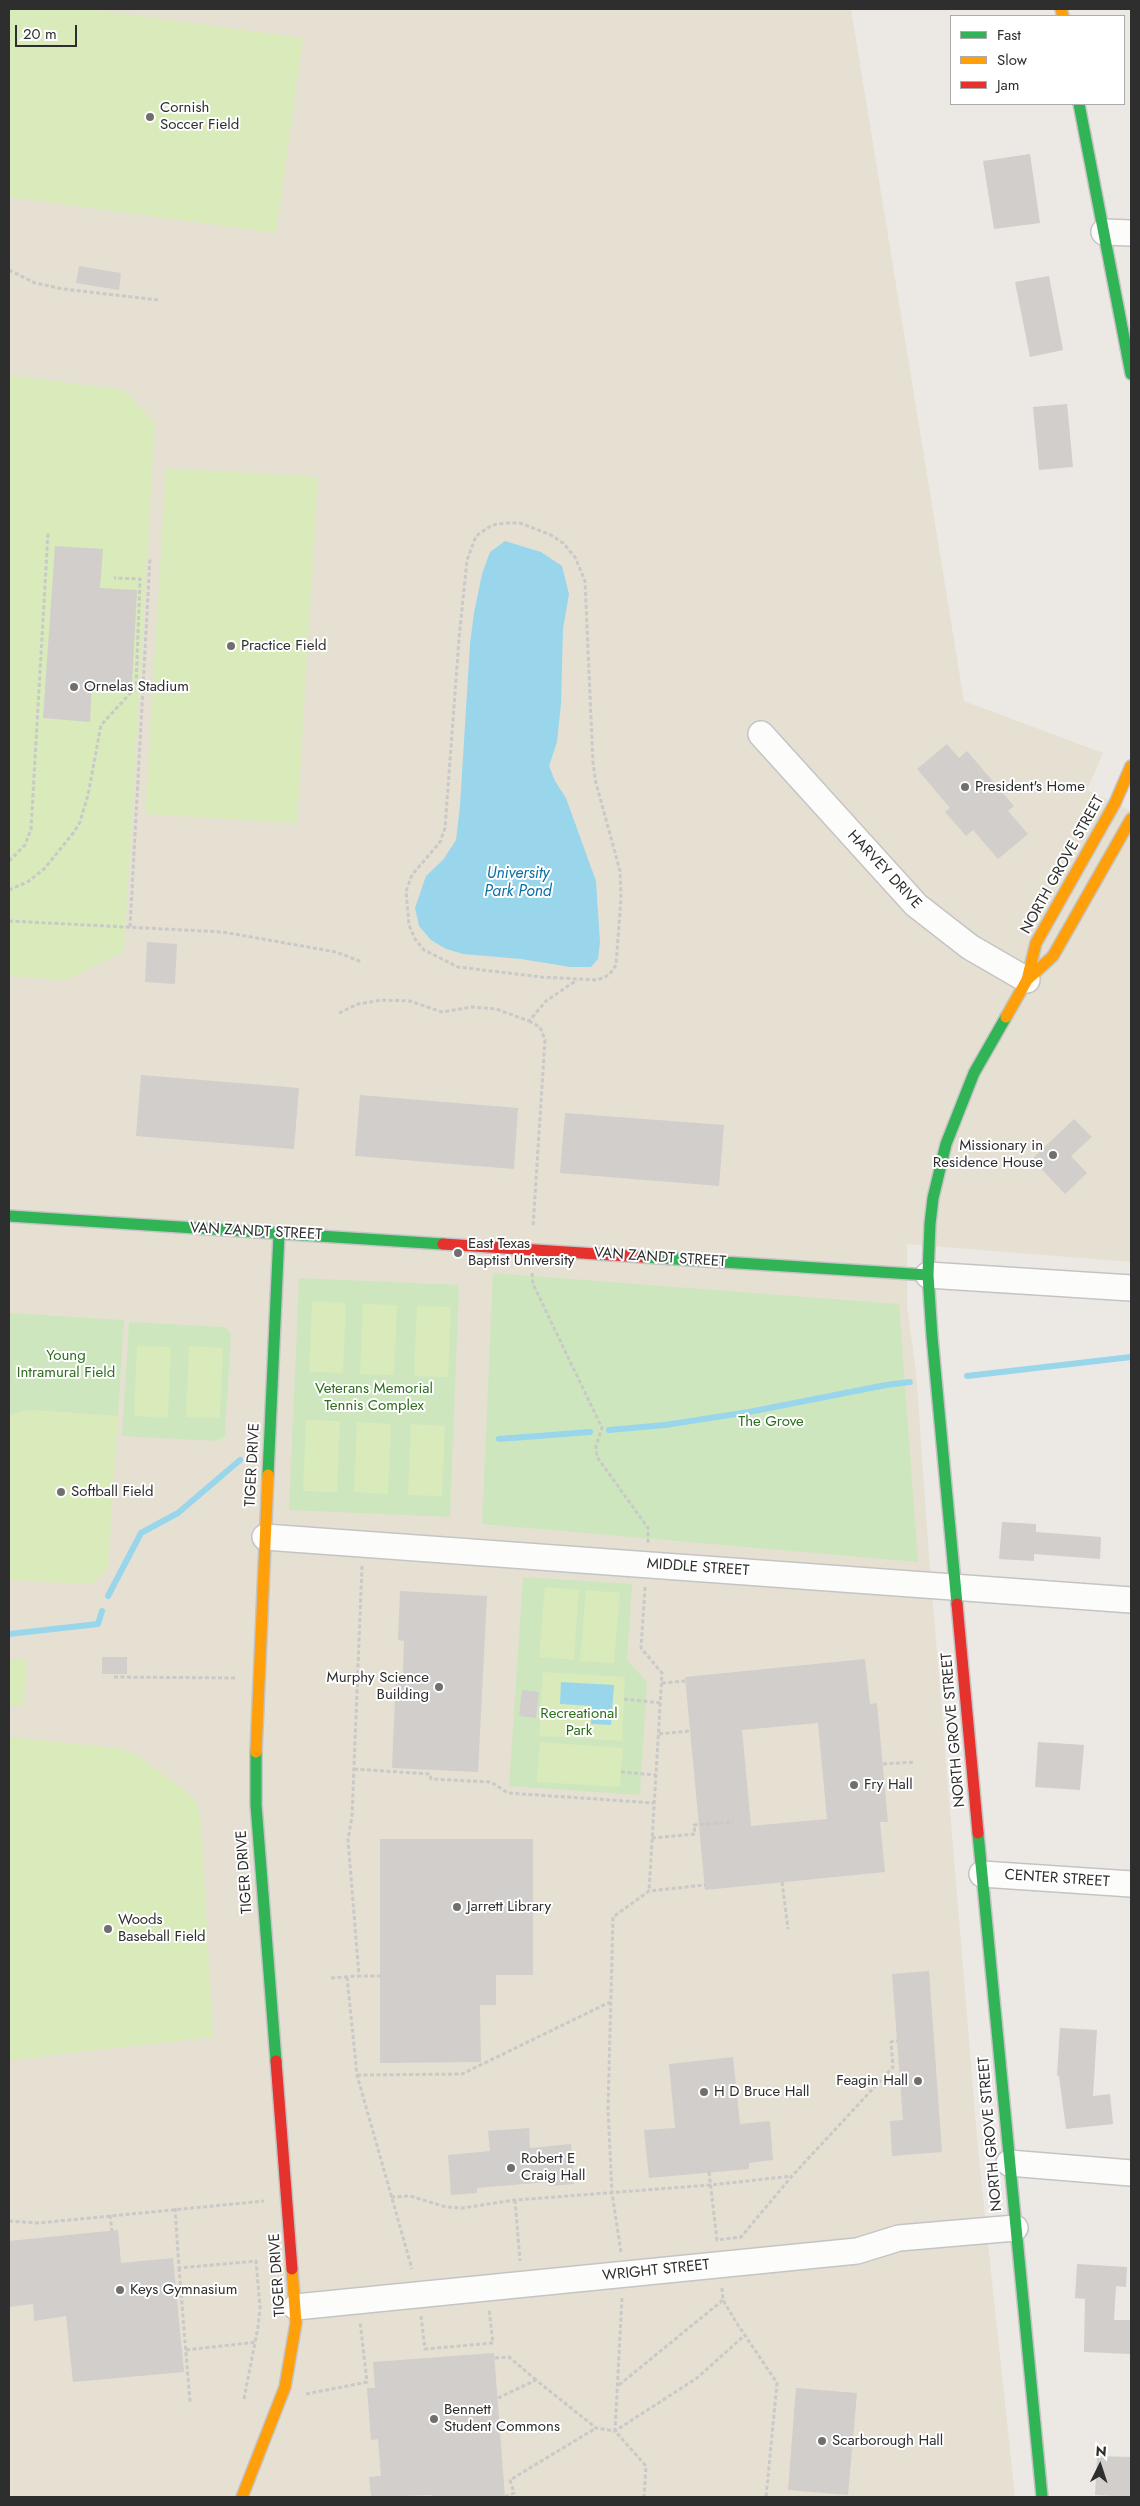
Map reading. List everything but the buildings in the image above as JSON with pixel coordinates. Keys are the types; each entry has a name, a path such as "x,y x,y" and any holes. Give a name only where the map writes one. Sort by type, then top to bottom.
{"main road":[{"path":"1079,105 1131,374"},
{"name":"NORTH GROVE STREET","path":"1042,2497 1014,2228 928,1276 933,1198 954,1120 974,1073 1027,980 1036,943 1125,796 1131,770"},
{"name":"NORTH GROVE STREET","path":"1027,980 1053,956 1131,819"},
{"name":"VAN ZANDT STREET","path":"9,1216 928,1276"},
{"name":"TIGER DRIVE","path":"242,2497 285,2387 294,2342 296,2307 257,1845 256,1742 258,1678 279,1234"}],"street":[{"path":"1104,232 1131,233"},
{"name":"HARVEY DRIVE","path":"761,734 916,905 970,948 1027,980"},
{"name":"VAN ZANDT STREET","path":"928,1276 1131,1288"},
{"name":"MIDDLE STREET","path":"265,1537 1131,1600"},
{"name":"CENTER STREET","path":"982,1874 1131,1884"},
{"path":"1009,2163 1131,2173"},
{"name":"WRIGHT STREET","path":"296,2307 857,2251 899,2238 1014,2228"}],"path":[{"path":"9,270 35,283 63,289 158,300"},
{"path":"529,1021 546,1001 578,980 597,980 609,975 616,965 621,899 620,870 598,790 593,763 585,581 575,557 563,543 551,535 520,523 492,525 476,536 467,560 459,639 446,828 440,842 412,875 406,891 409,925 414,939 424,950 458,967 578,980"},
{"path":"9,861 25,845 31,829 48,533"},
{"path":"130,927 150,558"},
{"path":"9,890 29,881 45,868 74,832 80,822 88,795 102,725 136,687 140,579 114,578"},
{"path":"9,922 224,932 336,952 362,962"},
{"path":"339,1013 358,1004 382,1000 410,1001 442,1012 472,1007 496,1008 540,1027 545,1040 532,1250"},
{"path":"359,1976 348,1840 352,1816 363,1543"},
{"path":"114,1677 258,1678"},
{"path":"662,1683 685,1681"},
{"path":"624,1699 661,1703"},
{"path":"659,1734 690,1731"},
{"path":"883,1764 916,1762"},
{"path":"354,1769 430,1774 431,1779 491,1782 508,1793 654,1803"},
{"path":"621,1772 656,1775"},
{"path":"652,1838 695,1834 694,1826 734,1822"},
{"path":"782,1882 788,1929"},
{"path":"621,2252 612,2193 608,2109 613,1917 649,1891 705,1885"},
{"path":"331,1978 381,1976"},
{"path":"347,1977 357,2075 412,2269"},
{"path":"357,2075 462,2074 610,2002"},
{"path":"709,2172 717,2240 741,2237 792,2176 893,2067 890,2042 897,2041"},
{"path":"391,2196 410,2196 446,2207 462,2208 515,2200 711,2185 792,2176"},
{"path":"9,2221 40,2223 174,2208 287,2199"},
{"path":"515,2200 520,2261"},
{"path":"174,2208 190,2402"},
{"path":"110,2215 112,2230"},
{"path":"179,2268 256,2261 260,2307 257,2342 244,2400"},
{"path":"721,2282 723,2300 777,2383 766,2497"},
{"path":"615,2431 619,2385 622,2292"},
{"path":"619,2385 723,2300"},
{"path":"412,2314 421,2313 425,2350 493,2343 489,2306 496,2305"},
{"path":"285,2387 309,2395 367,2382 360,2318 368,2317"},
{"path":"615,2431 696,2378 745,2335"},
{"path":"186,2350 257,2342"},
{"path":"495,2358 509,2357 596,2428 615,2431 646,2466 644,2497"},
{"path":"498,2398 536,2380"},
{"path":"505,2496 514,2493 510,2480 596,2428"}],"shaded area":[{"name":"East Texas Baptist University","path":"9,9 851,9 964,701 1103,753 1087,790 1131,811 1131,1262 907,1244 907,1306 916,1372 929,1556 978,2149 1015,2497 9,2497"}],"green space":[{"name":"Cornish Soccer Field","path":"9,9 88,9 303,38 276,233 9,197"},
{"name":"Ornelas Stadium","path":"9,375 124,390 155,423 124,951 67,980 9,976"},
{"name":"Practice Field","path":"166,468 318,477 297,823 145,814"},
{"name":"The Grove","path":"493,1273 899,1304 918,1562 482,1524"},
{"name":"Veterans Memorial Tennis Complex","path":"299,1278 459,1285 450,1517 289,1510"},
{"path":"312,1301 346,1303 343,1373 309,1372"},
{"path":"363,1304 397,1305 394,1375 360,1374"},
{"path":"417,1306 451,1307 448,1377 414,1376"},
{"name":"Young Intramural Field","path":"9,1313 124,1320 118,1416 30,1410 9,1415"},
{"path":"129,1322 225,1327 231,1334 225,1436 216,1441 122,1436"},
{"path":"137,1346 171,1347 168,1418 134,1416"},
{"path":"189,1346 223,1348 220,1418 186,1417"},
{"name":"Softball Field","path":"30,1410 118,1416 108,1569 91,1584 9,1580 9,1415"},
{"path":"306,1420 340,1421 337,1492 303,1491"},
{"path":"357,1422 391,1424 388,1494 354,1492"},
{"path":"411,1424 445,1426 442,1496 408,1495"},
{"name":"Recreational Park","path":"523,1577 632,1584 627,1660 647,1682 640,1795 509,1786"},
{"path":"545,1587 579,1590 574,1660 539,1657"},
{"path":"586,1590 620,1593 614,1663 580,1661"},
{"path":"9,1659 27,1660 23,1706 9,1705"},
{"path":"543,1672 625,1677 622,1741 539,1736"},
{"name":"Woods Baseball Field","path":"9,1737 118,1748 137,1755 193,1797 199,1809 201,1821 213,2037 9,2060"},
{"path":"540,1742 623,1748 620,1787 537,1782"}],"water":[{"name":"University Park Pond","path":"505,541 541,552 562,566 569,594 563,629 561,704 557,742 549,766 555,781 566,798 596,881 600,942 598,959 591,967 570,967 521,959 463,954 446,949 431,940 419,926 415,908 426,876 443,860 456,840 460,806 470,644 474,613 482,574 490,552"},
{"path":"561,1682 614,1685 611,1725 591,1724 592,1706 560,1704"}],"waterway":[{"path":"967,1376 1131,1357"},
{"path":"609,1430 665,1425 749,1412 910,1382"},
{"path":"499,1439 590,1432"},
{"path":"108,1596 141,1533 178,1513 240,1460"},
{"path":"9,1634 98,1624 102,1611"}],"traffic: fast":[{"path":"1079,105 1131,374"},
{"path":"957,1604 932,1336 928,1275 930,1224 933,1198 946,1144 974,1073 1006,1017"},
{"path":"9,1216 443,1244"},
{"path":"268,1475 279,1234"},
{"path":"643,1257 928,1275"},
{"path":"256,1752 256,1805 276,2061"},
{"path":"978,1833 1042,2497"}],"traffic: slow":[{"path":"1061,9 1063,15"},
{"path":"1027,980 1036,943 1115,803 1131,766"},
{"path":"1006,1017 1027,980 1053,956 1131,819"},
{"path":"256,1752 268,1475"},
{"path":"242,2497 285,2387 296,2323 292,2269"}],"traffic: jam":[{"path":"443,1244 643,1257"},
{"path":"957,1604 978,1833"},
{"path":"276,2061 292,2269"}],"place":[{"name":"Cornish Soccer Field","path":"150,117"},
{"name":"Practice Field","path":"231,646"},
{"name":"Ornelas Stadium","path":"74,687"},
{"name":"President's Home","path":"965,787"},
{"name":"Missionary in Residence House","path":"1053,1155"},
{"name":"East Texas Baptist University","path":"458,1253"},
{"name":"Softball Field","path":"61,1492"},
{"name":"Murphy Science Building","path":"439,1687"},
{"name":"Fry Hall","path":"854,1785"},
{"name":"Jarrett Library","path":"457,1907"},
{"name":"Woods Baseball Field","path":"108,1929"},
{"name":"Feagin Hall","path":"918,2081"},
{"name":"H D Bruce Hall","path":"704,2092"},
{"name":"Robert E Craig Hall","path":"511,2168"},
{"name":"Keys Gymnasium","path":"120,2290"},
{"name":"Bennett Student Commons","path":"434,2419"},
{"name":"Scarborough Hall","path":"822,2441"}]}
